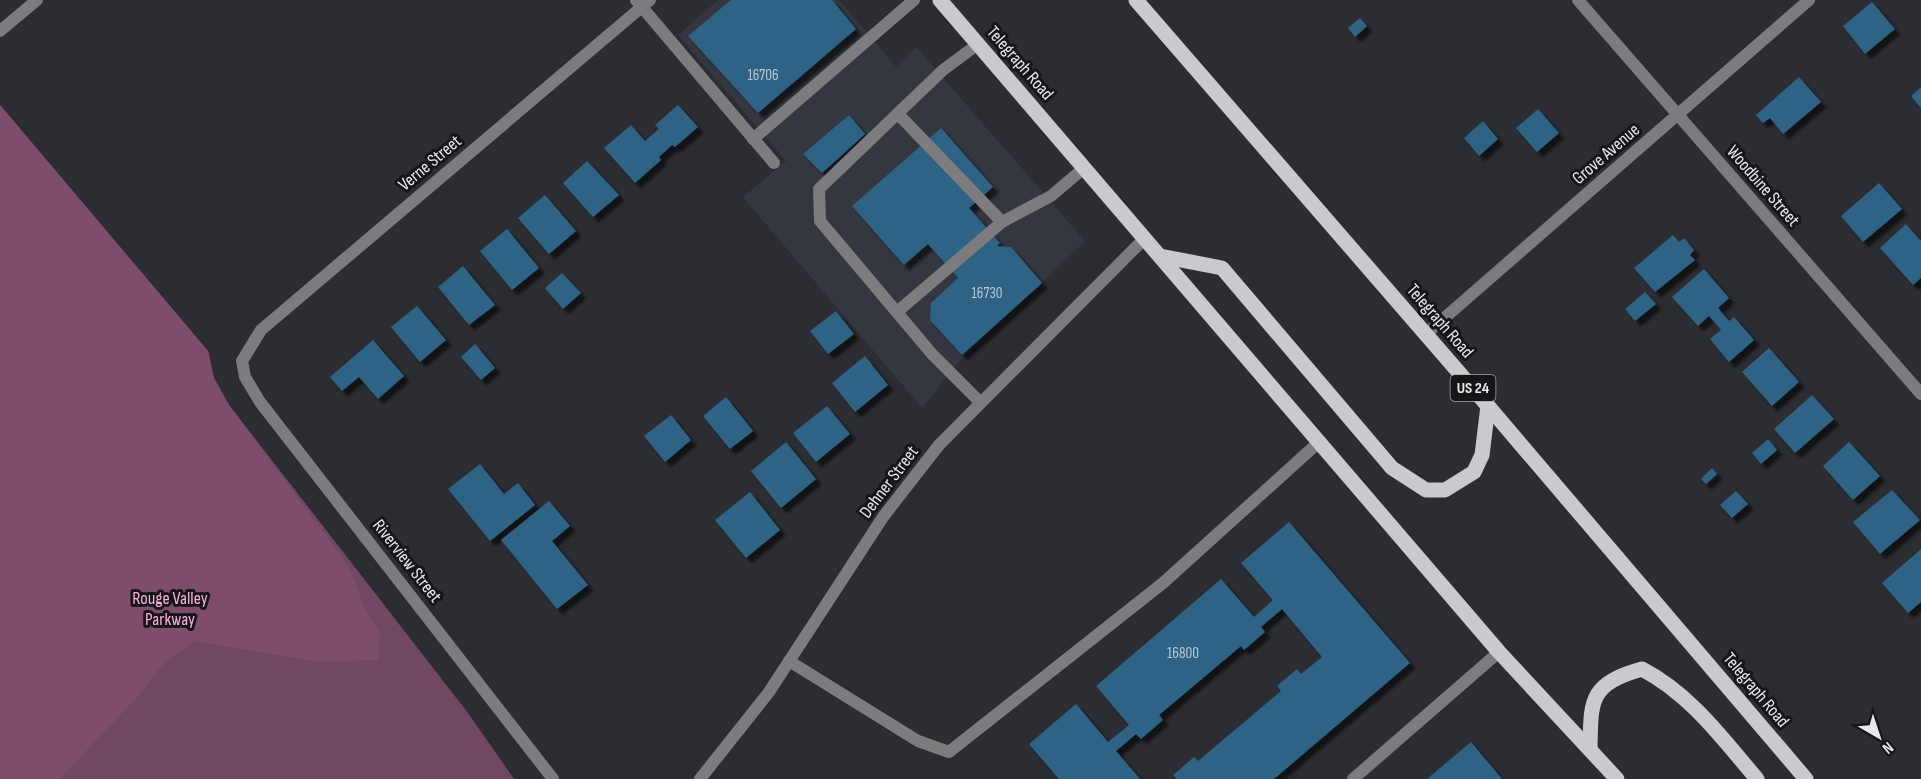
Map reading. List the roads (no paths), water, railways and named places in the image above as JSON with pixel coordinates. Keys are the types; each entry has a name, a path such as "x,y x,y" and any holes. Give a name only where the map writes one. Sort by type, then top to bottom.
{"main road":[{"name":"Telegraph Road","path":"940,0 1498,652 1590,748 1613,778"},
{"name":"Telegraph Road","path":"1136,0 1488,406 1806,779"},
{"path":"1160,256 1222,268 1392,468 1426,490 1445,490 1474,471 1482,455 1488,406"},
{"path":"1590,748 1591,705 1603,687 1621,674 1642,669 1666,682 1706,719 1757,779"}],"street":[{"path":"0,31 37,0"},
{"path":"753,139 915,0"},
{"name":"Woodbine Street","path":"1578,0 1676,116 1921,394"},
{"name":"Grove Avenue","path":"1426,334 1809,0"},
{"path":"643,2 774,163"},
{"name":"Verne Street","path":"242,361 261,330 643,2"},
{"path":"978,44 943,70 899,115 819,189 819,221 932,354 979,401"},
{"path":"899,115 1002,222"},
{"path":"897,312 1002,222 1051,196 1084,168"},
{"name":"Dehner Street","path":"700,779 769,692 883,517 939,445 979,401 1145,238"},
{"name":"Riverview Street","path":"242,361 245,377 260,402 553,779"},
{"path":"789,662 918,741 949,752 1163,582 1319,442"},
{"path":"1353,779 1498,652"}],"park label":[{"name":"Rouge Valley Parkway","path":"170,608"}]}
